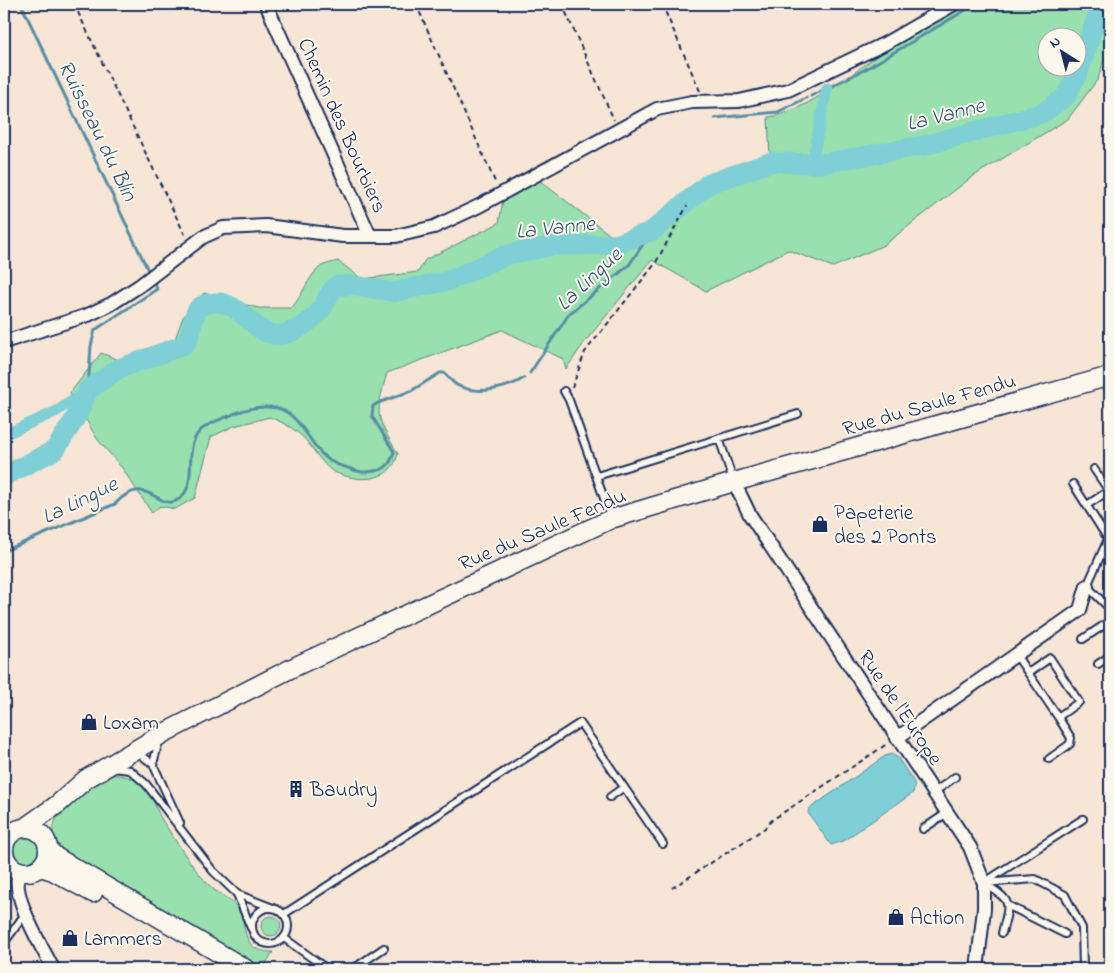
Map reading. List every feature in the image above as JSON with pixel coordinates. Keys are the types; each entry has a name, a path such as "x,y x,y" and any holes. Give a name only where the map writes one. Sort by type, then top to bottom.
{"street":[{"name":"Chemin des Bourbiers","path":"266,4 370,236"},
{"path":"4,342 88,315 111,304 139,286 209,233 231,226 266,226 343,236 396,236 417,232 452,219 501,194 663,106 739,101 788,90 886,43 954,4"},
{"name":"Rue du Saule Fendu","path":"24,828 58,804 86,779 164,733 294,667 611,519 734,482 1110,376"},
{"name":"Rue de l'Europe","path":"734,482 750,515 970,847 984,883 984,909 976,969"},
{"path":"897,738 1080,610 1087,586"},
{"name":"Rue du Saule Fendu","path":"46,843 47,824 58,804"},
{"path":"53,969 19,897 17,877 4,853 5,841 14,831 24,828 33,829 56,857 246,969"},
{"path":"40,868 48,856 46,843"},
{"path":"10,866 26,872 40,868 53,871 225,969"}],"lane":[{"path":"564,391 597,476 611,519"},
{"path":"597,476 798,414"},
{"path":"719,438 734,482"},
{"path":"1087,505 1109,490 1094,469"},
{"path":"1072,484 1108,539 1087,586 1110,609"},
{"path":"1083,639 1110,621"},
{"path":"1016,655 1071,738 1070,744 1049,758"},
{"path":"1098,664 1110,656"},
{"path":"1028,673 1050,658 1079,702 1058,717"},
{"path":"284,914 580,723 663,844"},
{"path":"153,764 156,749 164,733"},
{"path":"134,750 153,764 186,836"},
{"path":"107,767 130,770 146,784 213,871 237,894 284,914 288,929 284,938 279,942 267,944 261,942 254,933 237,894"},
{"path":"934,792 955,777"},
{"path":"610,796 624,787"},
{"path":"923,829 947,813"},
{"path":"984,883 1084,819"},
{"path":"984,883 1035,880 1065,895 1082,928 1083,969"},
{"path":"984,883 1004,896 1008,906 1002,933"},
{"path":"1008,906 1064,934"},
{"path":"254,933 254,917 262,910 272,908"},
{"path":"7,939 26,913"},
{"path":"284,938 327,969"},
{"path":"353,969 384,948"}],"path":[{"path":"74,4 190,246"},
{"path":"416,4 501,194"},
{"path":"562,4 618,129"},
{"path":"662,4 692,70 702,102"},
{"path":"569,400 574,378 585,352 655,264 687,206"},
{"path":"672,888 765,828 772,820 897,738"}],"green space":[{"path":"964,4 1110,4 1110,41 1098,79 1068,119 972,177 884,245 833,267 788,250 706,291 652,260 584,343 566,369 563,359 502,330 387,373 380,398 379,415 381,423 398,454 394,464 380,476 362,479 334,472 329,469 302,436 270,417 234,426 211,437 195,498 175,509 160,506 152,513 122,468 98,440 70,393 101,353 124,362 174,342 183,317 204,293 258,308 291,308 315,272 321,267 338,261 362,279 418,272 425,260 499,223 503,200 539,180 614,238 648,227 707,179 770,157 768,117 800,107 817,98 911,34"},
{"path":"109,775 132,778 147,789 161,819 192,865 212,888 234,904 239,911 249,941 261,951 273,952 265,965 272,969 250,969 60,853 53,834 58,817 73,800"},
{"path":"26,832 38,837 43,849 38,861 26,866 14,861 9,849 14,837"},
{"path":"271,916 278,919 281,926 278,933 271,936 264,933 261,926 264,919"}],"water":[{"path":"892,754 898,758 915,784 913,793 843,841 831,845 808,813 809,809 885,756"}],"waterway":[{"name":"Ruisseau du Blin","path":"21,4 148,270"},
{"path":"811,96 864,70 976,4"},
{"name":"La Vanne","path":"4,476 55,450 78,414 88,390 118,369 184,345 189,336 195,315 200,307 204,305 222,303 232,307 267,333 277,335 288,333 313,318 321,310 336,286 352,285 394,292 448,281 506,255 550,246 617,244 652,231 708,184 771,162 819,164 926,145 1043,113 1066,96 1078,73 1101,4"},
{"path":"812,163 827,88"},
{"path":"715,118 778,112 806,98"},
{"name":"La Lingue","path":"530,373 569,314 629,265 652,231"},
{"path":"88,390 91,346 95,330 157,289 155,284"},
{"name":"La Lingue","path":"4,551 115,504 126,495 136,491 144,491 165,501 172,502 179,499 189,483 191,453 197,434 205,427 240,411 264,407 277,408 284,411 297,421 317,448 328,459 355,470 370,472 385,467 390,463 394,452 372,416 373,406 411,391 440,373 444,373 457,385 475,390 501,388 524,378"},
{"path":"4,435 57,411 88,390"}],"place":[{"name":"Papeterie des 2 Ponts","path":"820,524"},
{"name":"Loxam","path":"89,722"},
{"name":"Baudry","path":"296,789"},
{"name":"Action","path":"896,917"},
{"name":"Lammers","path":"70,938"}]}
